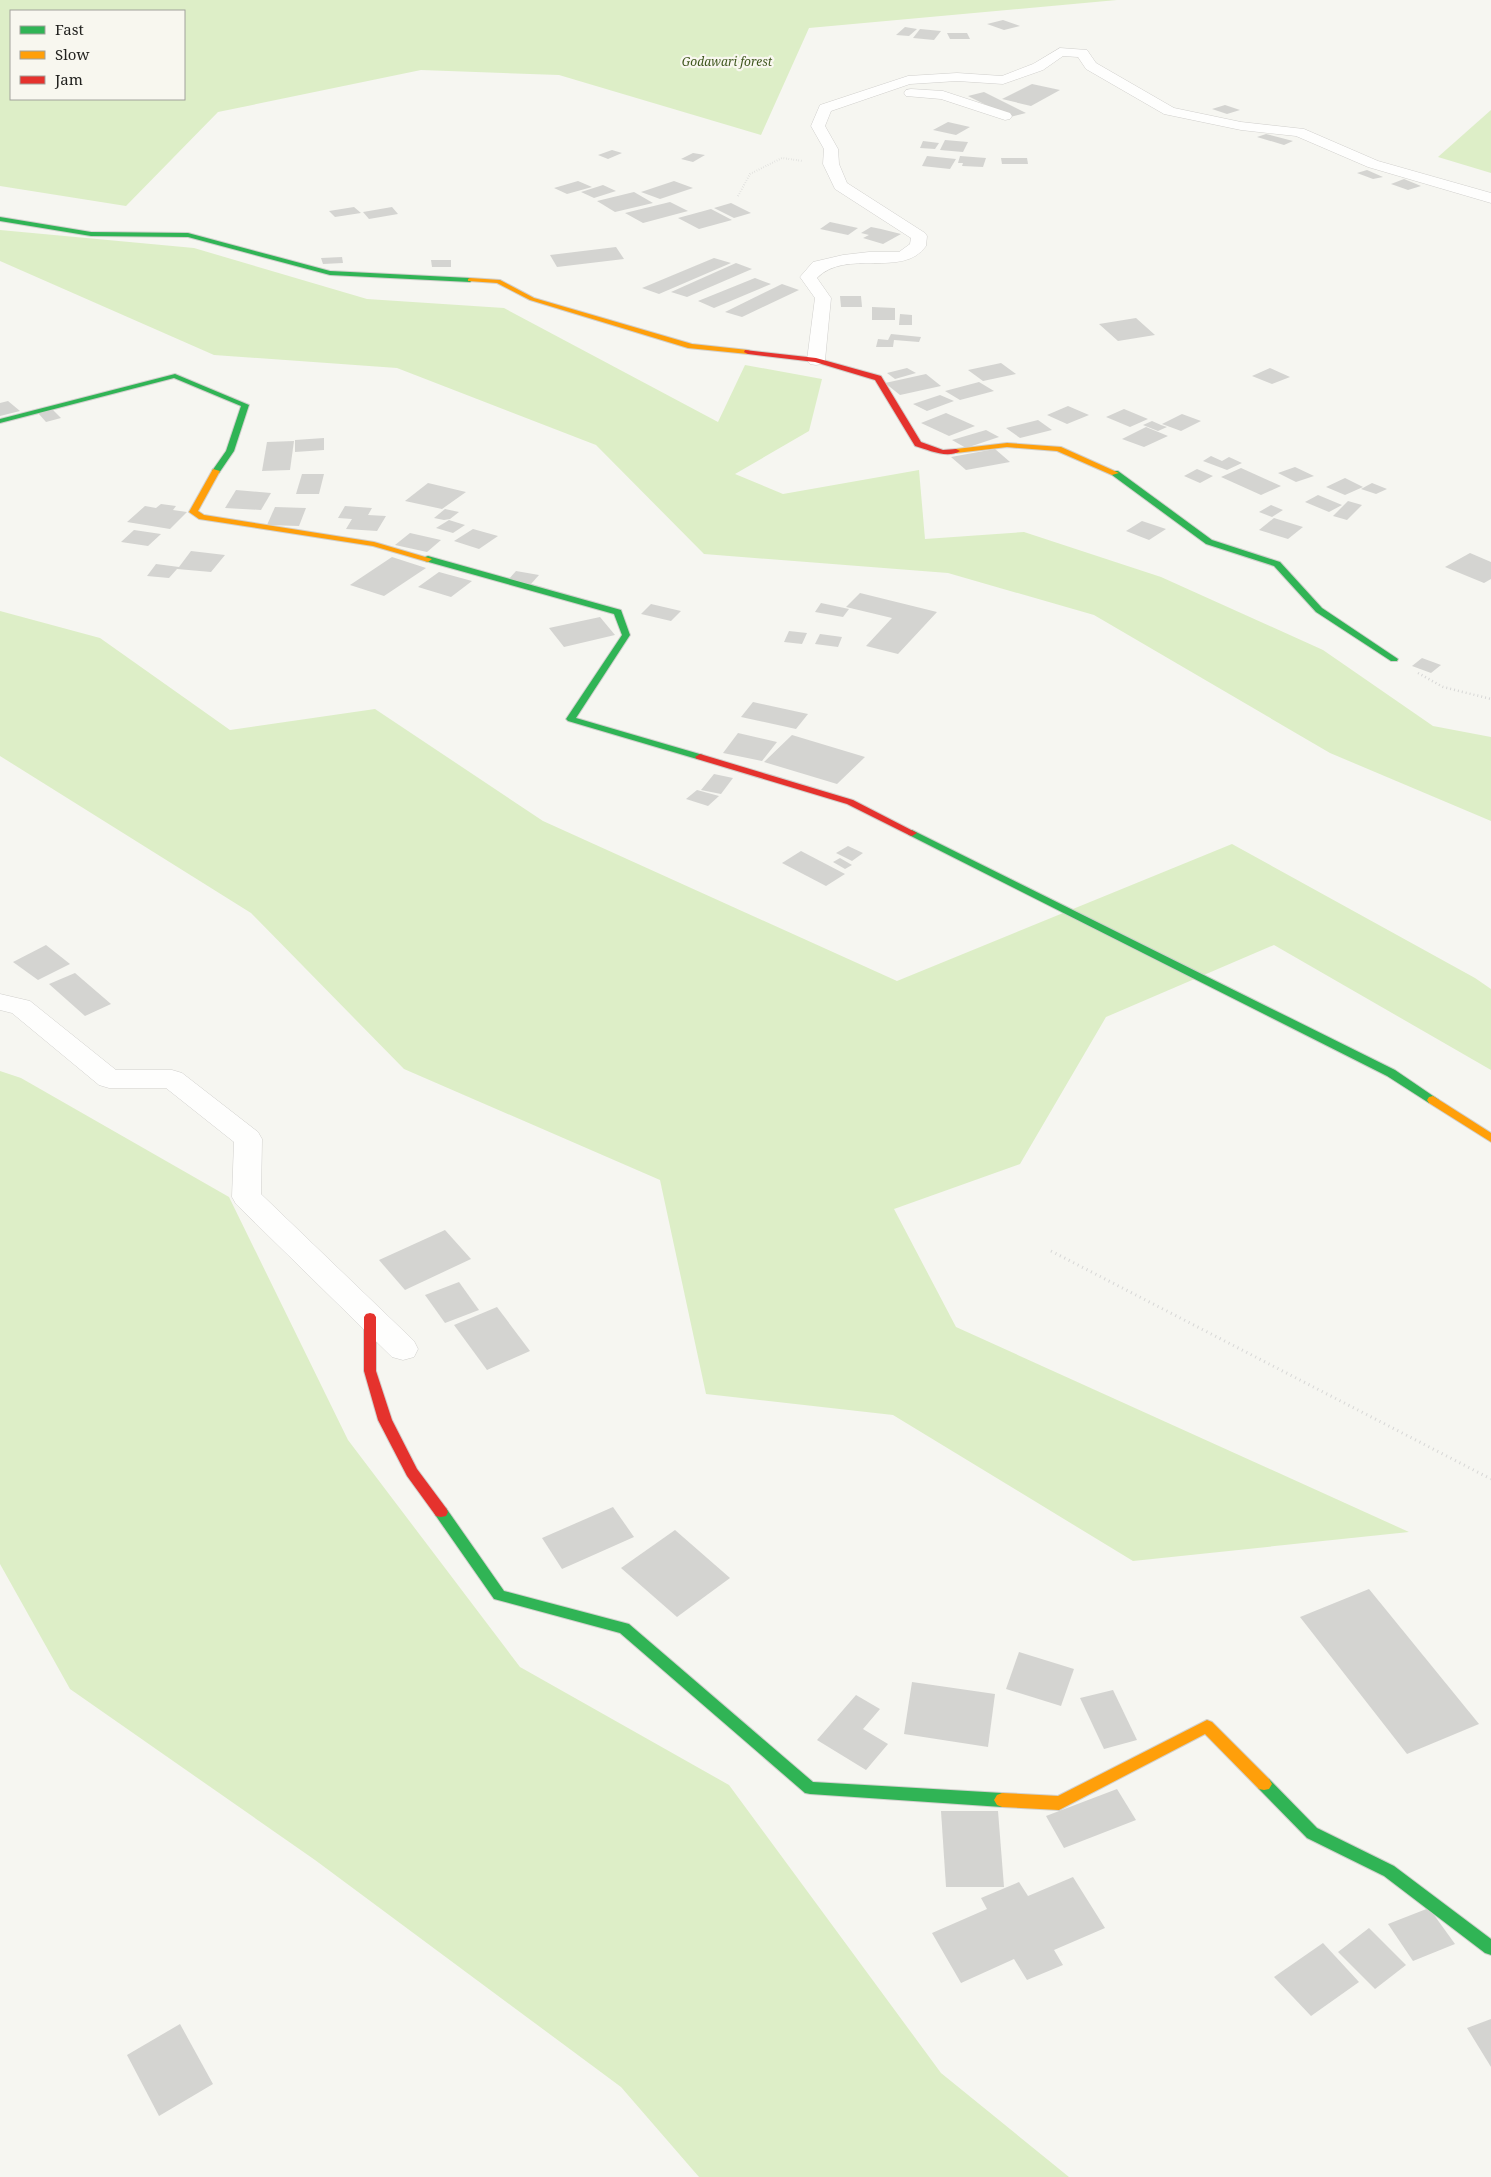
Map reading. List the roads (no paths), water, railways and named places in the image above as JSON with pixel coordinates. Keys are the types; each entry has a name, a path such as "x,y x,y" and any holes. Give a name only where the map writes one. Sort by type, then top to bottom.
{"street":[{"path":"816,360 823,298 808,277 819,266 843,260 869,257 903,258 918,246 918,236 840,186 831,164 831,149 818,126 825,108 908,80 957,77 1003,80 1038,67 1060,52 1082,53 1092,66 1169,111 1241,126 1299,132 1373,164 1491,198"},
{"path":"870,92 943,95 1005,116"},
{"path":"0,219 90,234 188,235 330,273 498,281 532,299 691,346 816,360 878,378 918,444 943,452 1007,445 1058,448 1114,472 1209,542 1277,564 1319,610 1394,659"},
{"path":"0,421 175,376 245,405 230,451 206,486 193,512 202,517 374,544 618,612 626,635 571,719 850,802 1391,1073 1491,1138"},
{"path":"0,1002 21,1007 109,1079 172,1079 248,1138 246,1197 403,1349"},
{"path":"370,1317 370,1371 385,1420 412,1472 499,1595 624,1628 810,1788 1059,1803 1207,1726 1312,1833 1389,1871 1491,1948"}],"park label":[{"name":"Godawari forest","path":"727,62"}]}
